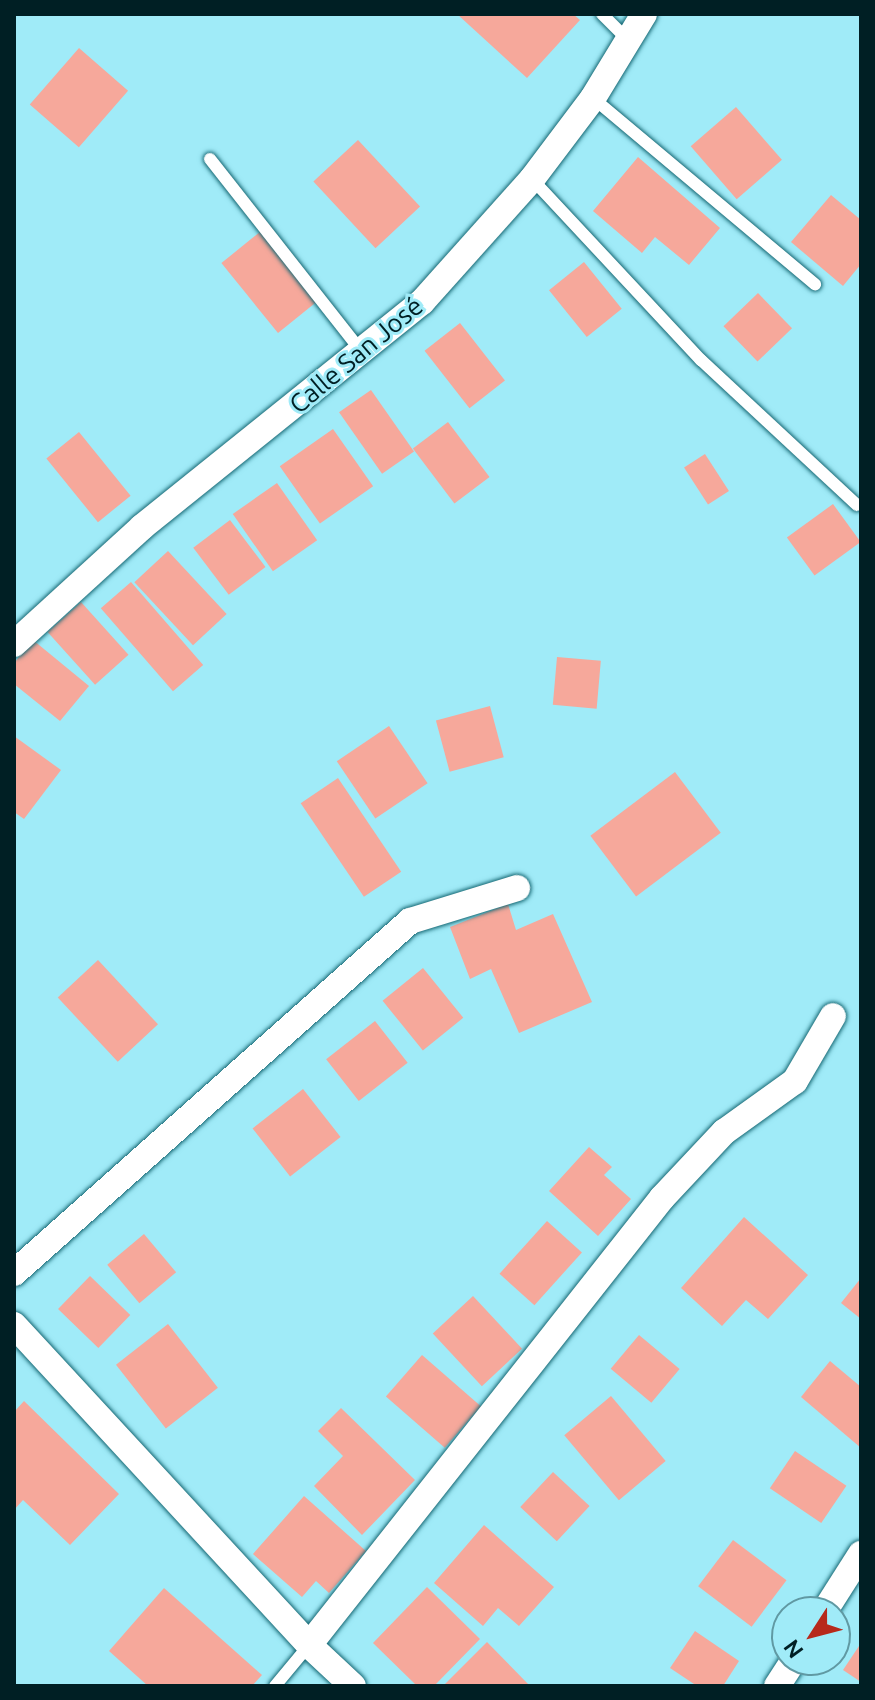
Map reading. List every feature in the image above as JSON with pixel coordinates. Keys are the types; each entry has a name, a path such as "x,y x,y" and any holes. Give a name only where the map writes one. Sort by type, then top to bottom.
{"street":[{"name":"Calle San José","path":"14,644 142,527 363,354 422,302 532,179 593,98 644,14"},
{"path":"14,1273 410,921 517,888"},
{"path":"309,1645 670,1188 724,1132 795,1081 833,1016"},
{"path":"14,1325 309,1645 353,1686"},
{"path":"834,1596 861,1554"}],"lane":[{"path":"602,14 627,39"},
{"path":"593,98 815,284"},
{"path":"210,159 363,354"},
{"path":"532,179 701,360 857,505"},
{"path":"275,1686 309,1645"}],"building":[{"path":"457,14 573,14 580,20 527,78"},
{"path":"79,48 128,91 79,147 30,105"},
{"path":"736,107 782,160 737,199 691,146"},
{"path":"358,140 420,207 375,248 313,182"},
{"path":"638,157 720,228 689,265 655,237 642,253 593,211"},
{"path":"831,195 861,220 861,264 843,286 791,242"},
{"path":"261,231 318,301 278,333 221,263"},
{"path":"584,262 622,309 587,337 549,290"},
{"path":"758,293 792,328 758,362 723,326"},
{"path":"460,323 505,381 469,408 425,351"},
{"path":"371,390 414,451 382,474 339,412"},
{"path":"448,422 490,477 454,504 413,448"},
{"path":"333,429 373,486 320,524 280,466"},
{"path":"79,432 131,496 98,522 46,458"},
{"path":"705,454 729,491 708,505 684,468"},
{"path":"277,483 317,540 273,571 233,514"},
{"path":"833,504 861,542 815,576 787,538"},
{"path":"230,520 266,567 229,595 193,548"},
{"path":"168,551 227,614 193,645 134,582"},
{"path":"131,582 203,665 173,691 101,608"},
{"path":"81,602 129,655 95,685 48,632"},
{"path":"33,640 89,686 60,721 14,684 14,663"},
{"path":"557,657 601,661 597,709 553,705"},
{"path":"490,706 504,757 450,772 436,720"},
{"path":"389,726 428,783 375,818 337,761"},
{"path":"14,736 61,770 24,819 14,812"},
{"path":"675,772 721,833 636,896 590,836"},
{"path":"338,778 401,872 364,897 301,803"},
{"path":"508,904 516,930 553,914 592,1002 519,1033 491,969 470,979 450,927"},
{"path":"98,960 158,1024 118,1062 58,998"},
{"path":"423,968 463,1018 423,1050 383,1001"},
{"path":"375,1021 408,1063 359,1101 326,1059"},
{"path":"303,1089 341,1137 290,1176 253,1128"},
{"path":"589,1147 612,1167 604,1175 631,1199 598,1236 549,1191"},
{"path":"744,1217 808,1275 768,1319 746,1300 722,1326 681,1288"},
{"path":"547,1221 582,1252 534,1305 499,1274"},
{"path":"144,1234 176,1272 139,1303 107,1265"},
{"path":"90,1276 130,1315 98,1348 58,1309"},
{"path":"861,1278 861,1319 841,1303"},
{"path":"473,1296 522,1349 482,1386 433,1334"},
{"path":"168,1324 218,1388 166,1428 116,1365"},
{"path":"639,1335 680,1369 651,1403 611,1369"},
{"path":"422,1355 481,1406 445,1448 386,1397"},
{"path":"830,1361 861,1387 861,1448 801,1397"},
{"path":"611,1396 666,1461 619,1500 564,1435"},
{"path":"24,1401 119,1494 70,1545 23,1500 14,1510 14,1412"},
{"path":"341,1408 415,1480 362,1535 314,1486 343,1456 318,1431"},
{"path":"795,1451 846,1486 821,1523 770,1488"},
{"path":"553,1472 590,1506 557,1541 520,1507"},
{"path":"304,1496 366,1551 329,1593 316,1581 302,1597 253,1554"},
{"path":"484,1525 554,1587 519,1626 498,1608 483,1626 434,1583"},
{"path":"733,1540 787,1580 775,1596 771,1596 771,1601 752,1627 698,1586"},
{"path":"427,1587 480,1639 434,1686 417,1686 373,1643"},
{"path":"164,1588 262,1675 252,1686 148,1686 109,1651"},
{"path":"695,1631 739,1661 723,1686 697,1686 670,1668"},
{"path":"487,1642 530,1686 443,1686"},
{"path":"861,1643 861,1682 851,1675 851,1658"}]}
